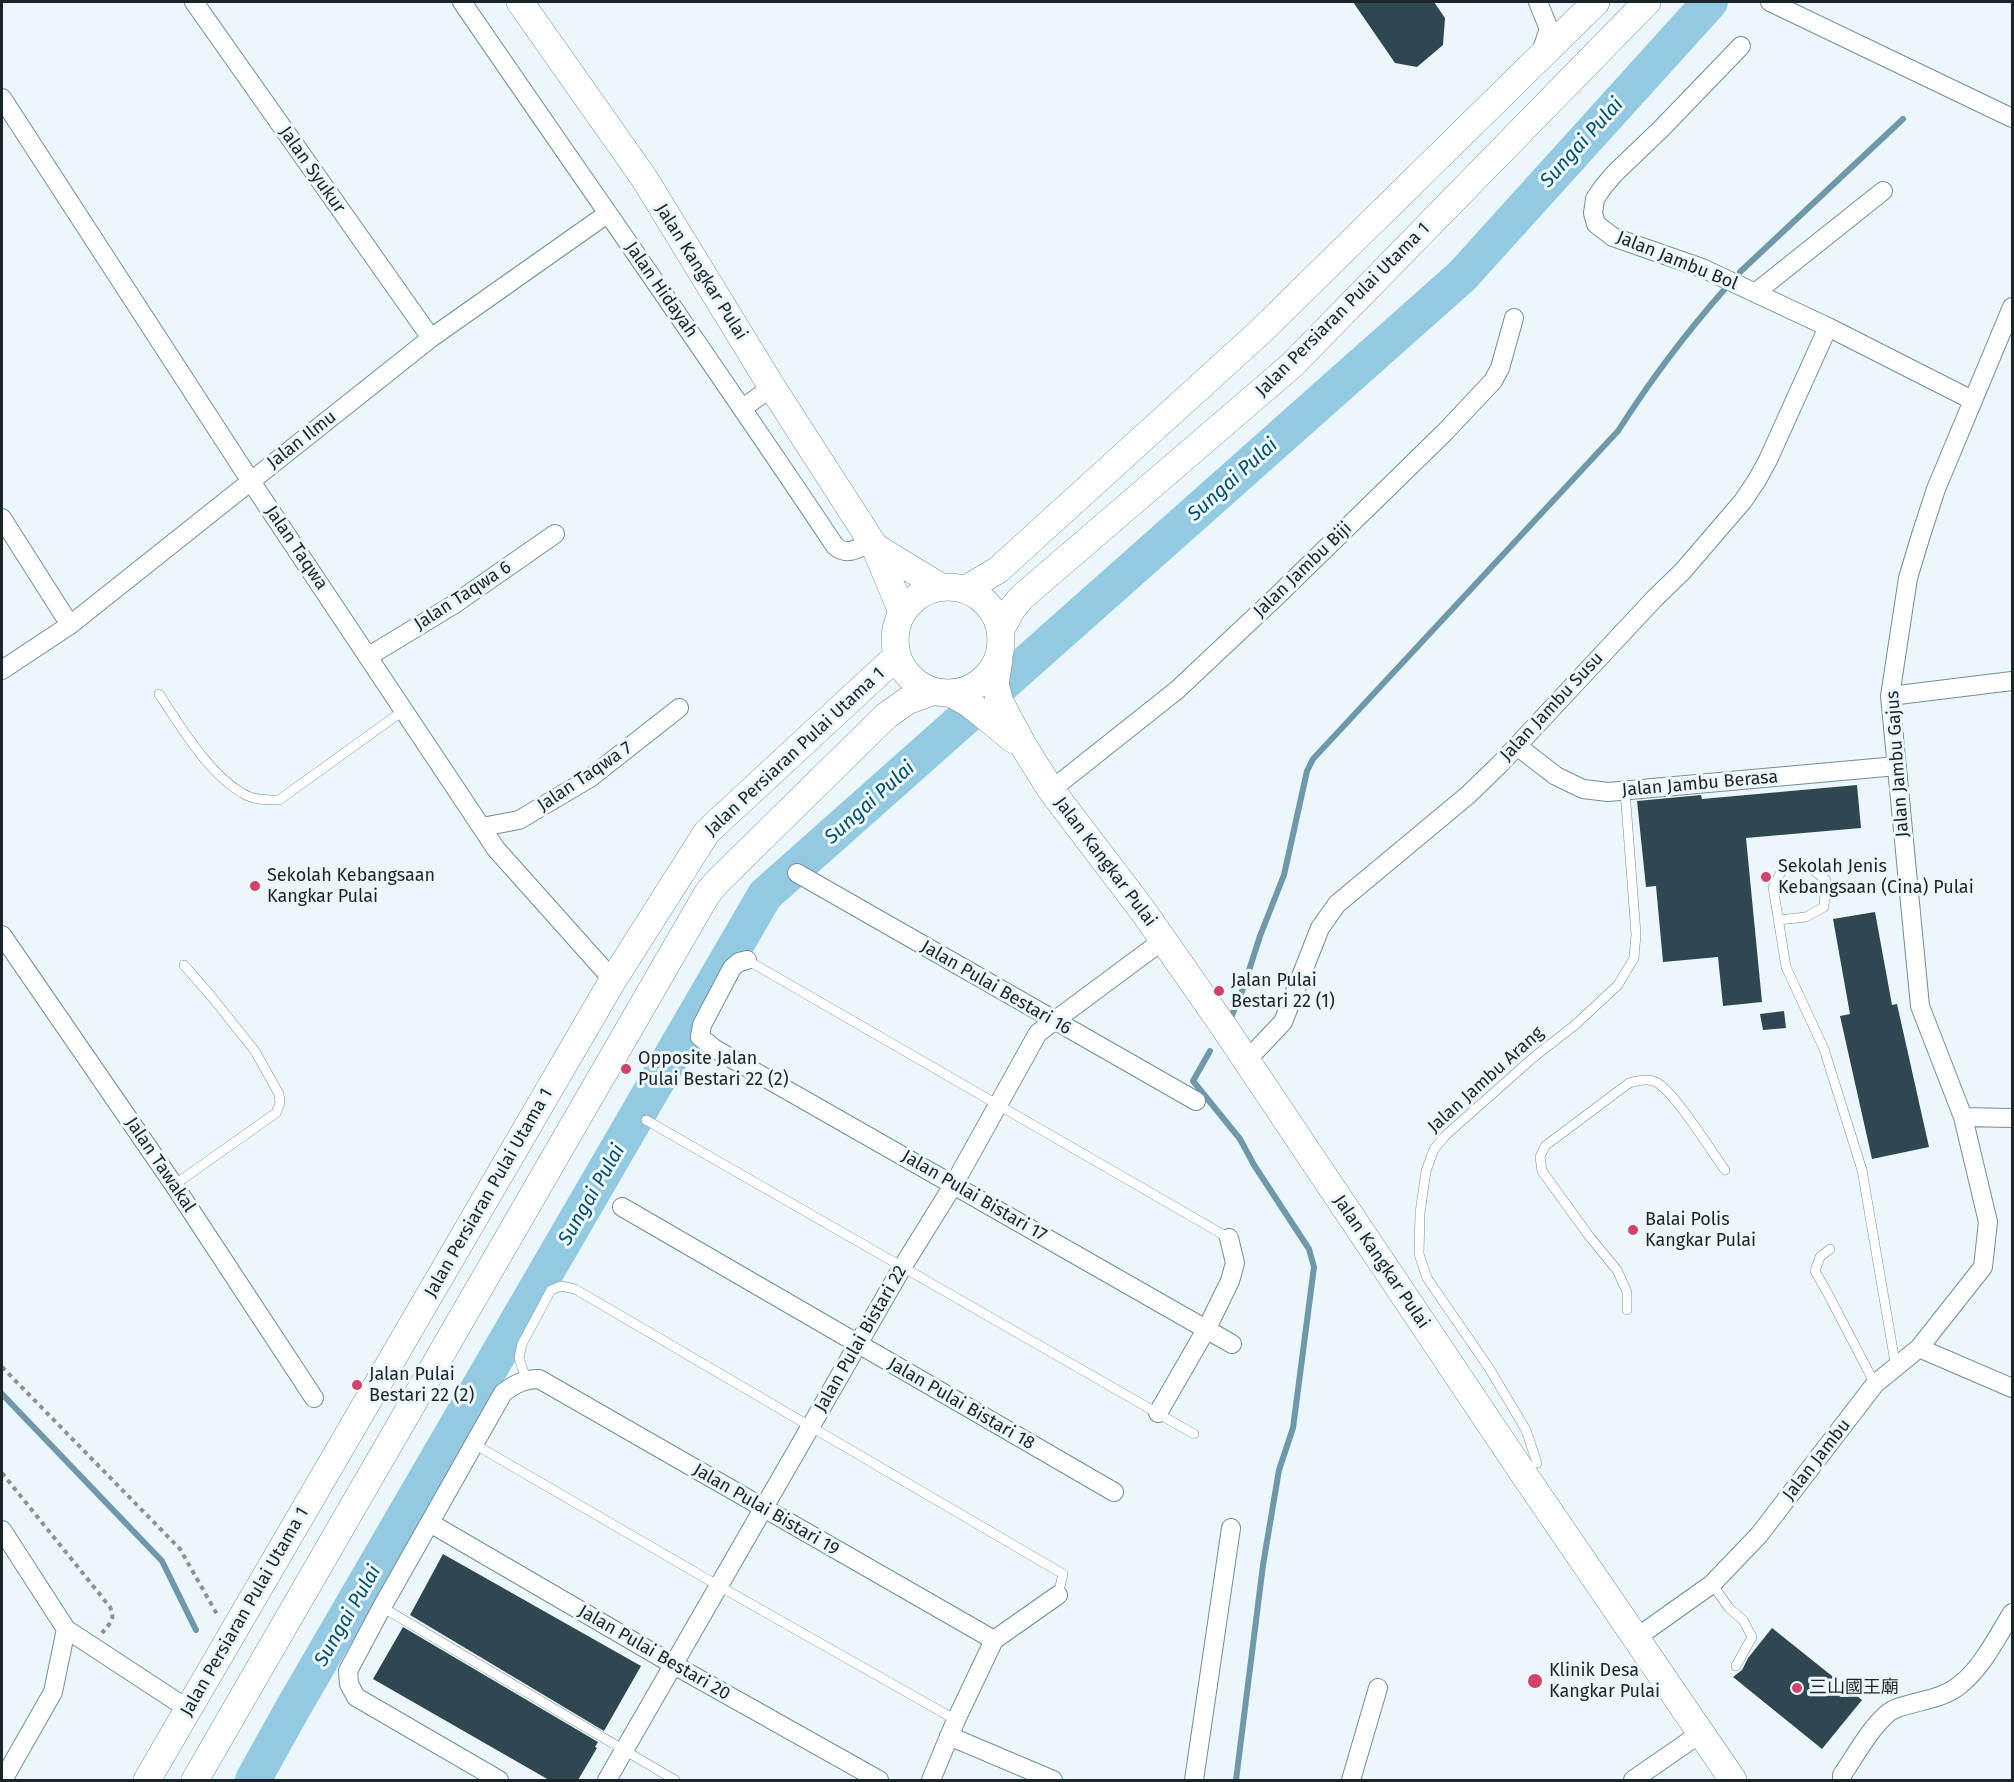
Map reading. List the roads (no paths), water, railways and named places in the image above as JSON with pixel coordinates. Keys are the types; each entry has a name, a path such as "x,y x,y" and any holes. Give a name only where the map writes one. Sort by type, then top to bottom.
{"main road":[{"name":"Jalan Kangkar Pulai","path":"520,2 644,178 772,387 873,544 902,612"},
{"path":"966,589 998,570 1260,332 1596,2"},
{"name":"Jalan Persiaran Pulai Utama 1","path":"1001,629 1022,597 1292,365 1647,2"},
{"name":"Jalan Kangkar Pulai","path":"873,544 939,586"},
{"path":"939,586 956,586 966,589 979,595 989,604 1001,629 1001,649 976,693 918,684 905,671 897,656 894,641 896,626 902,612 915,597 939,586"},
{"name":"Jalan Persiaran Pulai Utama 1","path":"147,1780 613,980 707,832 897,656"},
{"name":"Jalan Kangkar Pulai","path":"976,693 1024,747 1051,790 1143,911 1246,1060 1516,1464 1733,1780"},
{"name":"Jalan Persiaran Pulai Utama 1","path":"195,1780 707,894 886,716 907,701 976,693"}],"street":[{"name":"Jalan Syukur","path":"194,2 431,338"},
{"name":"Jalan Hidayah","path":"462,2 743,408 835,546 841,551 849,552 873,544"},
{"path":"1538,2 1549,29 1540,57"},
{"path":"1770,2 2013,118"},
{"name":"Jalan Jambu Bol","path":"1741,46 1615,173 1595,199 1593,213 1596,224 1613,237 1702,268 1755,292 1972,400"},
{"name":"Jalan Taqwa","path":"2,100 250,480 496,849 613,980"},
{"path":"1755,292 1883,191"},
{"name":"Jalan Ilmu","path":"2,670 69,625 431,338 607,214"},
{"name":"Jalan Jambu Gajus","path":"1983,1266 1988,1222 1963,1117 1920,1006 1890,696 1908,578 1936,489 2013,307"},
{"name":"Jalan Jambu Biji","path":"1051,790 1177,690 1445,432 1493,381 1500,368 1514,318"},
{"name":"Jalan Jambu Susu","path":"1246,1060 1283,1023 1320,928 1336,904 1468,795 1682,572 1743,501 1768,460 1828,327"},
{"path":"743,408 772,387"},
{"path":"2,518 69,625"},
{"name":"Jalan Taqwa 6","path":"369,656 453,605 555,534"},
{"path":"1890,696 2013,681"},
{"name":"Jalan Taqwa 7","path":"482,827 519,820 580,784 679,708"},
{"name":"Jalan Jambu Berasa","path":"1517,746 1556,776 1583,789 1608,792 1897,766"},
{"name":"Jalan Pulai Bestari 16","path":"797,873 1196,1101"},
{"name":"Jalan Tawakal","path":"2,935 174,1185 314,1398"},
{"name":"Jalan Pulai Bistari 22","path":"606,1780 903,1266 954,1184 1038,1033 1162,941"},
{"name":"Jalan Pulai Bistari 17","path":"747,960 739,962 732,968 702,1025 700,1037 715,1049 1232,1344"},
{"path":"1963,1117 2013,1118"},
{"name":"Jalan Pulai Bistari 18","path":"622,1207 1114,1492"},
{"path":"1158,1413 1226,1290 1235,1263 1229,1238"},
{"name":"Jalan Jambu","path":"1636,1638 1712,1584 1759,1535 1875,1384 1919,1348 1983,1266"},
{"path":"1919,1348 2013,1388"},
{"path":"499,1780 356,1697 349,1684 348,1671 503,1393 533,1379"},
{"name":"Jalan Pulai Bistari 19","path":"533,1379 994,1640"},
{"name":"Jalan Pulai Bestari 20","path":"429,1523 674,1665 879,1780"},
{"path":"1194,1780 1231,1528"},
{"path":"2,1530 66,1629 188,1709"},
{"path":"931,1780 952,1728 994,1640 1058,1595"},
{"path":"1842,1780 1842,1775 1872,1729 1894,1709 1929,1701 1959,1686 1972,1673 2013,1613"},
{"path":"3,1780 53,1692 66,1629"},
{"path":"1352,1780 1377,1688"},
{"path":"952,1728 1053,1780"},
{"path":"1634,1780 1701,1733"}],"lane":[{"path":"159,694 219,775 244,795 262,800 279,800 404,710"},
{"name":"Jalan Jambu Arang","path":"1537,1462 1526,1430 1489,1368 1427,1278 1419,1254 1420,1213 1426,1171 1434,1149 1446,1135 1534,1057 1575,1026 1618,985 1634,958 1636,934 1625,790"},
{"path":"1778,920 1806,917 1824,907 1826,880 1804,864 1783,868 1773,887 1778,920 1786,967 1824,1049 1862,1170 1896,1368"},
{"path":"747,960 1229,1238"},
{"path":"174,1185 276,1113 280,1103 279,1094 255,1051 184,965"},
{"path":"1627,1310 1629,1300 1617,1269 1589,1236 1542,1171 1540,1157 1545,1146 1629,1083 1645,1079 1656,1082 1670,1094 1725,1170"},
{"path":"646,1120 1194,1434"},
{"path":"1830,1249 1821,1257 1815,1271 1875,1384"},
{"path":"533,1379 519,1358 522,1344 551,1290 561,1286 575,1289 1063,1574 1058,1595"},
{"path":"474,1444 719,1586 952,1728"},
{"path":"1712,1584 1729,1608 1743,1620 1752,1637 1736,1666"},
{"path":"382,1607 623,1752 675,1780"}],"waterway":[{"name":"Sungai Pulai","path":"253,1780 765,895 1462,276 1710,2"},
{"path":"1740,272 1903,119"},
{"path":"1230,1020 1284,875 1307,771 1313,759 1618,431 1668,358 1724,290"},
{"path":"1210,1051 1193,1081 1240,1139 1254,1165 1309,1249 1314,1267 1293,1428 1279,1470 1263,1565 1236,1780"},
{"path":"2,1394 162,1561 196,1630"}],"place":[{"name":"Sekolah Jenis Kebangsaan (Cina) Pulai","path":"1766,877"},
{"name":"Sekolah Kebangsaan Kangkar Pulai","path":"255,886"},
{"name":"Jalan Pulai Bestari 22 (1)","path":"1219,991"},
{"name":"Opposite Jalan Pulai Bestari 22 (2)","path":"626,1069"},
{"name":"Balai Polis Kangkar Pulai","path":"1633,1230"},
{"name":"Jalan Pulai Bestari 22 (2)","path":"357,1385"},
{"name":"Klinik Desa Kangkar Pulai","path":"1535,1681"},
{"name":"三山國王廟","path":"1797,1688"}]}
